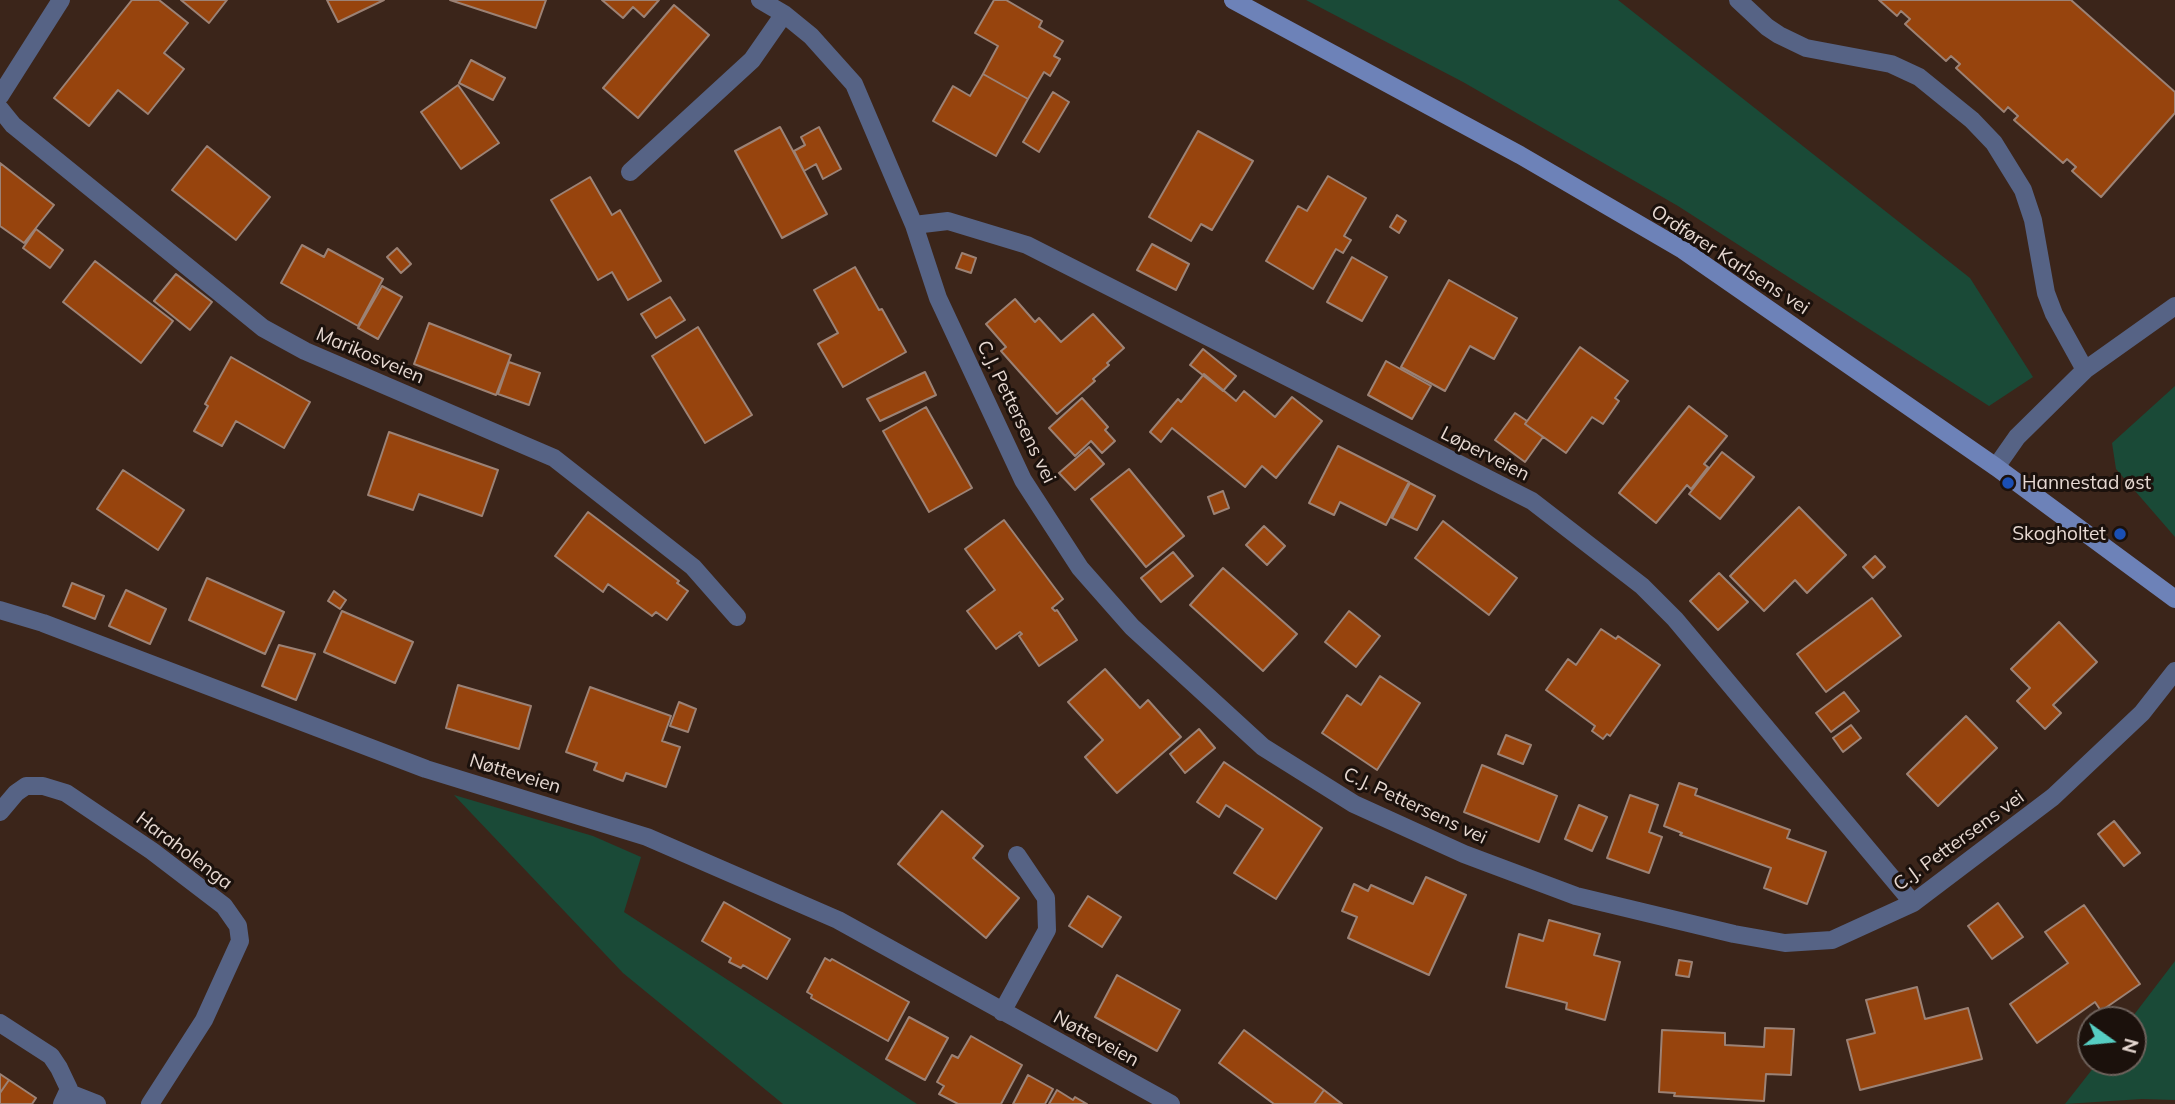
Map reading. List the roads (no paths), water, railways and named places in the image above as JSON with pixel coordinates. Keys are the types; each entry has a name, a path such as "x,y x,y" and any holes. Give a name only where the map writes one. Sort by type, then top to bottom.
{"street":[{"path":"0,96 61,0"},
{"name":"C.J. Pettersens vei","path":"760,0 784,14 811,36 854,84 914,225 938,298 1023,480 1080,568 1132,627 1263,747 1353,804 1464,854 1576,896 1707,928 1785,943 1832,940 1913,904 2053,797 2142,713 2175,671"},
{"name":"Ordfører Karlsens vei","path":"1233,0 1520,155 1683,250 1996,467 2175,599"},
{"path":"1738,0 1767,27 1806,48 1891,64 1919,77 1972,120 1994,143 2023,190 2033,220 2046,293 2054,314 2085,370"},
{"path":"630,172 752,60 784,14"},
{"name":"Marikosveien","path":"0,109 13,125 263,328 304,351 554,458 694,566 737,617"},
{"name":"Løperveien","path":"914,225 948,221 1027,245 1532,501 1642,586 1675,619 1913,904"},
{"path":"1996,467 2017,437 2085,370 2175,306"},
{"name":"Nøtteveien","path":"0,610 69,633 426,768 647,837 838,920 1171,1104"},
{"name":"Haraholenga","path":"0,812 16,793 26,786 43,786 66,793 152,851 224,906 238,926 240,941 204,1020 150,1104"},
{"path":"1002,1012 1047,930 1046,898 1017,855"},
{"path":"0,1023 51,1056 69,1089 66,1098 97,1104"}],"place":[{"name":"Hannestad øst","path":"2008,483"},
{"name":"Skogholtet","path":"2120,534"}]}
